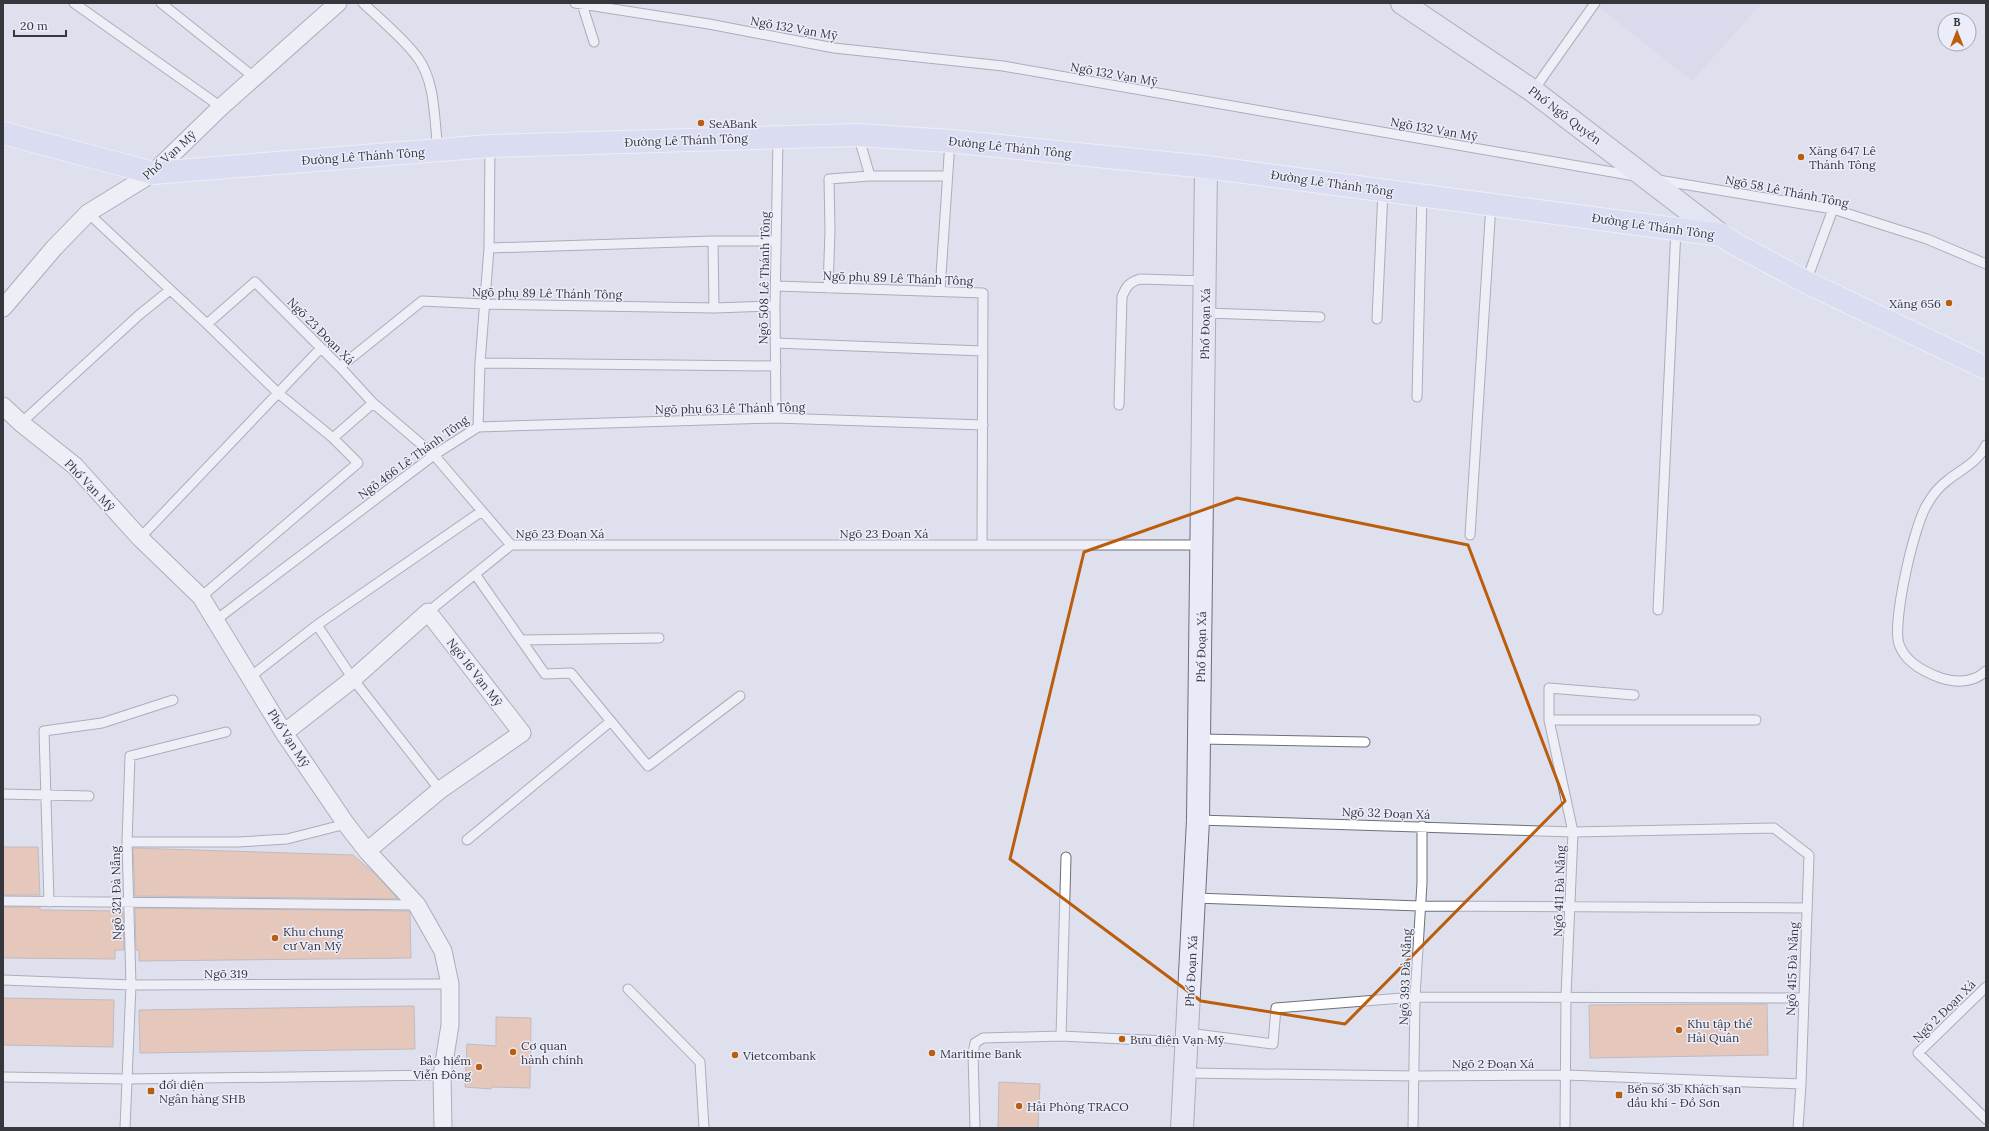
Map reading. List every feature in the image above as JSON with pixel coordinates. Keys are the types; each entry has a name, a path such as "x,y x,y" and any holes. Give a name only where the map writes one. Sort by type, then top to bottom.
{"main road":[{"name":"Đường Lê Thánh Tông","path":"3,134 153,173 490,146 858,135 950,141 1206,167 1721,235 1806,282 1986,368"}],"street":[{"name":"Phố Vạn Mỹ","path":"3,308 54,248 88,214 153,173 221,108 338,3"},
{"name":"Phố Ngô Quyền","path":"1402,3 1533,91 1721,235"},
{"name":"Phố Đoạn Xá","path":"1182,1128 1188,1038 1198,820 1203,545 1206,167"},
{"name":"Phố Vạn Mỹ","path":"3,406 21,423 75,466 140,538 201,597 284,733 346,824 367,851 417,905 443,951 450,984 450,1024 442,1075 443,1128"},
{"path":"284,733 353,679 428,612"},
{"name":"Ngõ 16 Vạn Mỹ","path":"367,851 440,790 522,733 428,612"}],"lane":[{"path":"74,3 221,108"},
{"path":"161,3 255,78"},
{"path":"364,3 418,58 426,73 433,107 438,150"},
{"path":"1533,91 1595,3"},
{"path":"579,4 594,42"},
{"name":"Ngõ 132 Vạn Mỹ","path":"579,4 709,24 834,48 1003,66 1648,178"},
{"path":"858,135 870,176"},
{"name":"Ngõ 508 Lê Thánh Tông","path":"776,418 775,306 778,138"},
{"path":"940,290 950,141"},
{"name":"Ngõ 466 Lê Thánh Tông","path":"216,620 434,455 478,427 480,364 489,248 490,146"},
{"path":"828,288 830,231 829,179 870,176 947,176"},
{"name":"Ngõ 58 Lê Thánh Tông","path":"1648,178 1833,209 1927,239 1986,264"},
{"path":"1377,319 1383,190"},
{"path":"1417,397 1422,195"},
{"path":"1470,535 1491,204"},
{"path":"1806,282 1833,209"},
{"path":"88,214 207,324 278,393 333,438 358,463 201,597"},
{"path":"1658,610 1676,229"},
{"path":"713,241 714,308"},
{"path":"489,248 713,241 776,241"},
{"path":"1119,405 1122,297 1125,288 1131,282 1140,279 1205,281"},
{"name":"Ngõ 23 Đoạn Xá","path":"207,324 255,282 340,367 373,403 434,455 511,545 1203,545"},
{"name":"Ngõ phụ 89 Lê Thánh Tông","path":"776,286 982,292 982,545"},
{"path":"21,423 139,314 170,290"},
{"name":"Ngõ phụ 89 Lê Thánh Tông","path":"340,367 422,302 714,308 775,306"},
{"path":"1205,313 1320,317"},
{"path":"775,343 983,351"},
{"path":"140,538 321,348"},
{"path":"480,364 776,366"},
{"path":"333,438 373,403"},
{"name":"Ngõ phụ 63 Lê Thánh Tông","path":"478,427 776,418 983,425"},
{"path":"1985,451 1971,464 1947,480 1927,504 1912,541 1897,628 1899,644 1903,652 1922,670 1951,681 1964,681 1979,677 1986,671"},
{"path":"250,677 316,625 482,511"},
{"path":"428,612 511,545"},
{"path":"475,574 545,674 571,673 648,766 740,696"},
{"path":"316,625 353,679 440,790"},
{"path":"521,640 659,638"},
{"path":"1573,832 1549,720 1549,688 1634,695"},
{"path":"49,902 44,731 102,723 173,700"},
{"path":"1549,720 1756,720"},
{"path":"467,840 611,721"},
{"name":"Ngõ 321 Đà Nẵng","path":"125,1128 131,985 127,842 130,756 226,732"},
{"path":"1199,739 1365,742"},
{"path":"3,794 89,796"},
{"name":"Ngõ 32 Đoạn Xá","path":"1198,820 1573,832"},
{"path":"127,842 238,842 287,840 346,824"},
{"name":"Ngõ 393 Đà Nẵng","path":"1413,1128 1415,997 1420,906 1422,826"},
{"name":"Ngõ 411 Đà Nẵng","path":"1565,1128 1566,996 1573,832 1774,828"},
{"name":"Ngõ 415 Đà Nẵng","path":"1774,828 1808,855 1807,908 1802,998 1801,1084 1798,1128"},
{"path":"1061,1036 1066,857"},
{"path":"1194,898 1420,906 1807,908"},
{"path":"3,901 417,905"},
{"name":"Ngõ 319","path":"3,980 131,985 450,984"},
{"name":"Ngõ 2 Đoạn Xá","path":"1986,986 1918,1053 1986,1120"},
{"path":"628,989 700,1062 704,1128"},
{"path":"975,1128 973,1053 975,1043 983,1038 1061,1036 1188,1038 1273,1044 1276,1008 1415,997 1566,996 1802,998"},
{"name":"Ngõ 2 Đoạn Xá","path":"1186,1073 1414,1076 1566,1075 1801,1084"},
{"path":"3,1077 126,1079 442,1075"}],"highlighted area":[{"path":"1237,498 1468,545 1565,801 1345,1024 1201,1001 1010,859 1084,552"}],"shaded area":[{"path":"1594,3 1762,3 1692,81"}],"building":[{"path":"3,847 38,847 40,895 3,895"},
{"name":"Khu chung cư Vạn Mỹ","path":"133,848 353,855 375,874 398,899 135,896"},
{"path":"3,907 40,907 40,910 123,911 124,950 115,950 115,959 3,958"},
{"name":"Khu chung cư Vạn Mỹ","path":"135,908 409,911 411,958 139,961 139,950 136,950"},
{"path":"3,998 114,1000 113,1047 3,1045"},
{"name":"Khu tập thể Hải Quân","path":"1767,1004 1768,1055 1590,1058 1589,1005"},
{"path":"414,1006 415,1049 140,1053 139,1010"},
{"name":"Cơ quan hành chính","path":"496,1017 531,1018 530,1088 491,1087 491,1089 465,1087 467,1044 496,1046"},
{"name":"Hải Phòng TRACO","path":"999,1082 1040,1084 1038,1128 998,1128"}],"place":[{"name":"SeABank","path":"701,123"},
{"name":"Xăng 647 Lê Thánh Tông","path":"1801,157"},
{"name":"Xăng 656","path":"1949,303"},
{"name":"Khu chung cư Vạn Mỹ","path":"275,938"},
{"name":"Khu tập thể Hải Quân","path":"1679,1030"},
{"name":"Bưu điện Vạn Mỹ","path":"1122,1039"},
{"name":"Cơ quan hành chính","path":"513,1052"},
{"name":"Maritime Bank","path":"932,1053"},
{"name":"Vietcombank","path":"735,1055"},
{"name":"Bảo hiểm Viễn Đông","path":"479,1067"},
{"name":"đối diện Ngân hàng SHB","path":"151,1091"},
{"name":"Bến số 3b Khách sạn dầu khí - Đồ Sơn","path":"1619,1095"},
{"name":"Hải Phòng TRACO","path":"1019,1106"}]}
